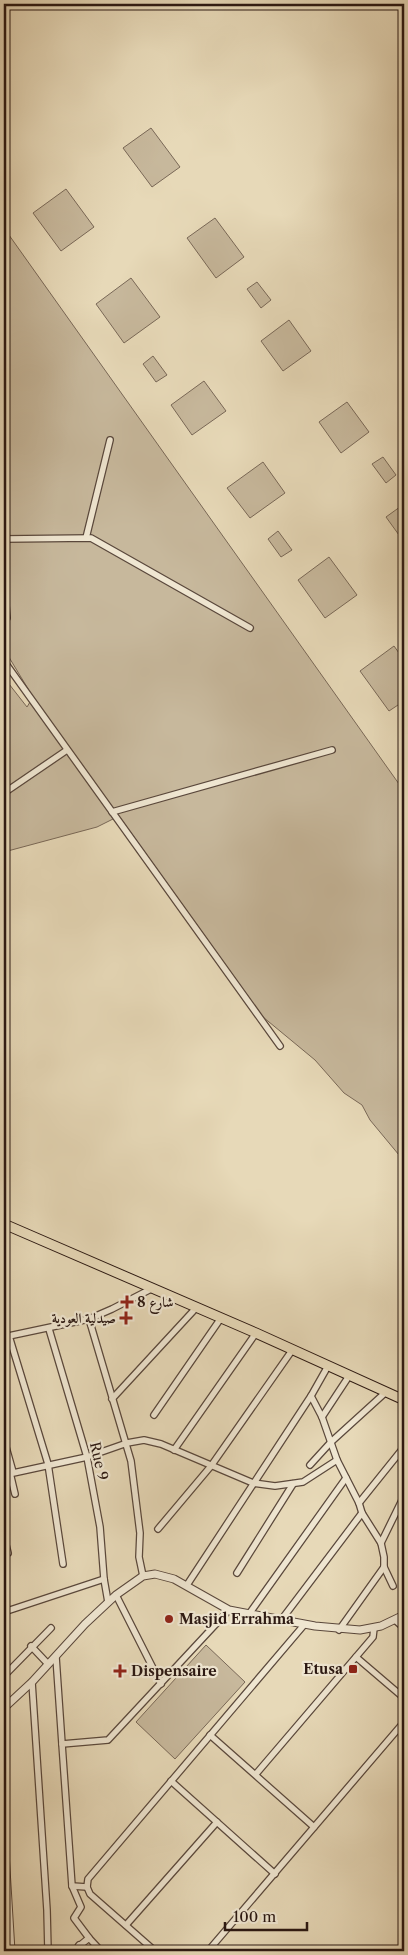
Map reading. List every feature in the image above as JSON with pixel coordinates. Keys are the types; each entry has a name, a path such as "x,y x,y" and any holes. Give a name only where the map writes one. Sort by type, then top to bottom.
{"main road":[{"path":"4,1224 293,1349 404,1400"}],"street":[{"path":"86,538 110,440"},
{"path":"4,539 91,538 250,628"},
{"path":"4,582 7,618 4,622"},
{"path":"4,661 280,1046"},
{"path":"4,793 67,750"},
{"path":"112,812 332,750"},
{"path":"63,1564 48,1464 6,1337 89,1319 151,1289"},
{"path":"112,1399 196,1308"},
{"path":"154,1415 221,1318"},
{"path":"89,1319 127,1443 137,1496 140,1533 138,1557 143,1576"},
{"name":"Rue 9","path":"49,1329 86,1456 100,1527 104,1579 108,1602"},
{"path":"174,1450 256,1333"},
{"path":"158,1529 211,1466 293,1349"},
{"path":"187,1584 311,1396 328,1366"},
{"path":"322,1416 349,1376"},
{"path":"310,1465 331,1442 386,1392"},
{"path":"311,1396 322,1416 338,1460 362,1513 381,1543 384,1566 393,1586"},
{"path":"4,1440 9,1473 15,1494"},
{"path":"9,1473 86,1456 127,1443 144,1440 174,1450 253,1483 275,1486 303,1482 338,1460"},
{"path":"359,1503 404,1447"},
{"path":"249,1614 346,1478"},
{"path":"237,1573 293,1484"},
{"path":"381,1543 404,1496"},
{"path":"282,1619 362,1513"},
{"path":"4,1537 8,1553"},
{"path":"339,1630 384,1566"},
{"path":"4,1708 32,1682 85,1624 108,1602 143,1576 165,1576 187,1584 218,1605 229,1610 282,1619 304,1625 339,1630 374,1628 404,1615"},
{"path":"4,1612 104,1579"},
{"path":"116,1595 161,1684"},
{"path":"62,1744 108,1740 229,1610"},
{"path":"395,1620 404,1628"},
{"path":"155,1951 90,1894 87,1887 90,1876 304,1625"},
{"path":"4,1676 31,1646 51,1628"},
{"path":"256,1774 373,1637 374,1628"},
{"path":"31,1646 48,1664"},
{"path":"356,1656 404,1698"},
{"path":"56,1657 72,1886 81,1907 74,1918 88,1938 101,1951"},
{"path":"32,1682 48,1951"},
{"path":"208,1951 404,1722"},
{"path":"210,1735 314,1827"},
{"path":"171,1781 275,1874"},
{"path":"126,1926 217,1822"},
{"path":"4,1836 11,1951"},
{"path":"72,1886 87,1887"},
{"path":"73,1951 88,1938"},
{"path":"79,1945 84,1951"}],"shaded area":[{"path":"151,128 180,167 152,187 123,148"},
{"path":"66,189 94,227 61,251 33,213"},
{"path":"215,218 244,257 216,278 187,238"},
{"path":"4,228 404,791 404,1161 370,1120 362,1105 344,1093 315,1060 263,1017 119,816 97,827 4,852 4,673 9,684 27,707 33,697 4,649"},
{"path":"131,278 160,317 124,343 96,304"},
{"path":"257,282 271,300 261,308 247,289"},
{"path":"289,320 311,351 283,371 261,341"},
{"path":"153,356 167,375 156,382 143,364"},
{"path":"204,381 226,411 192,435 171,405"},
{"path":"347,402 369,432 341,453 319,422"},
{"path":"383,457 396,475 386,483 372,464"},
{"path":"263,462 285,493 250,518 227,488"},
{"path":"404,504 404,542 386,517"},
{"path":"278,531 292,550 281,557 268,539"},
{"path":"329,557 357,595 325,618 298,580"},
{"path":"394,646 404,660 404,701 389,711 360,671"},
{"path":"206,1645 245,1682 175,1759 136,1722"}],"place":[{"name":"شارع 8","path":"127,1302"},
{"name":"صيدلية العودية","path":"126,1318"},
{"name":"Masjid Errahma","path":"169,1619"},
{"name":"Etusa","path":"353,1669"},
{"name":"Dispensaire","path":"120,1671"}]}
